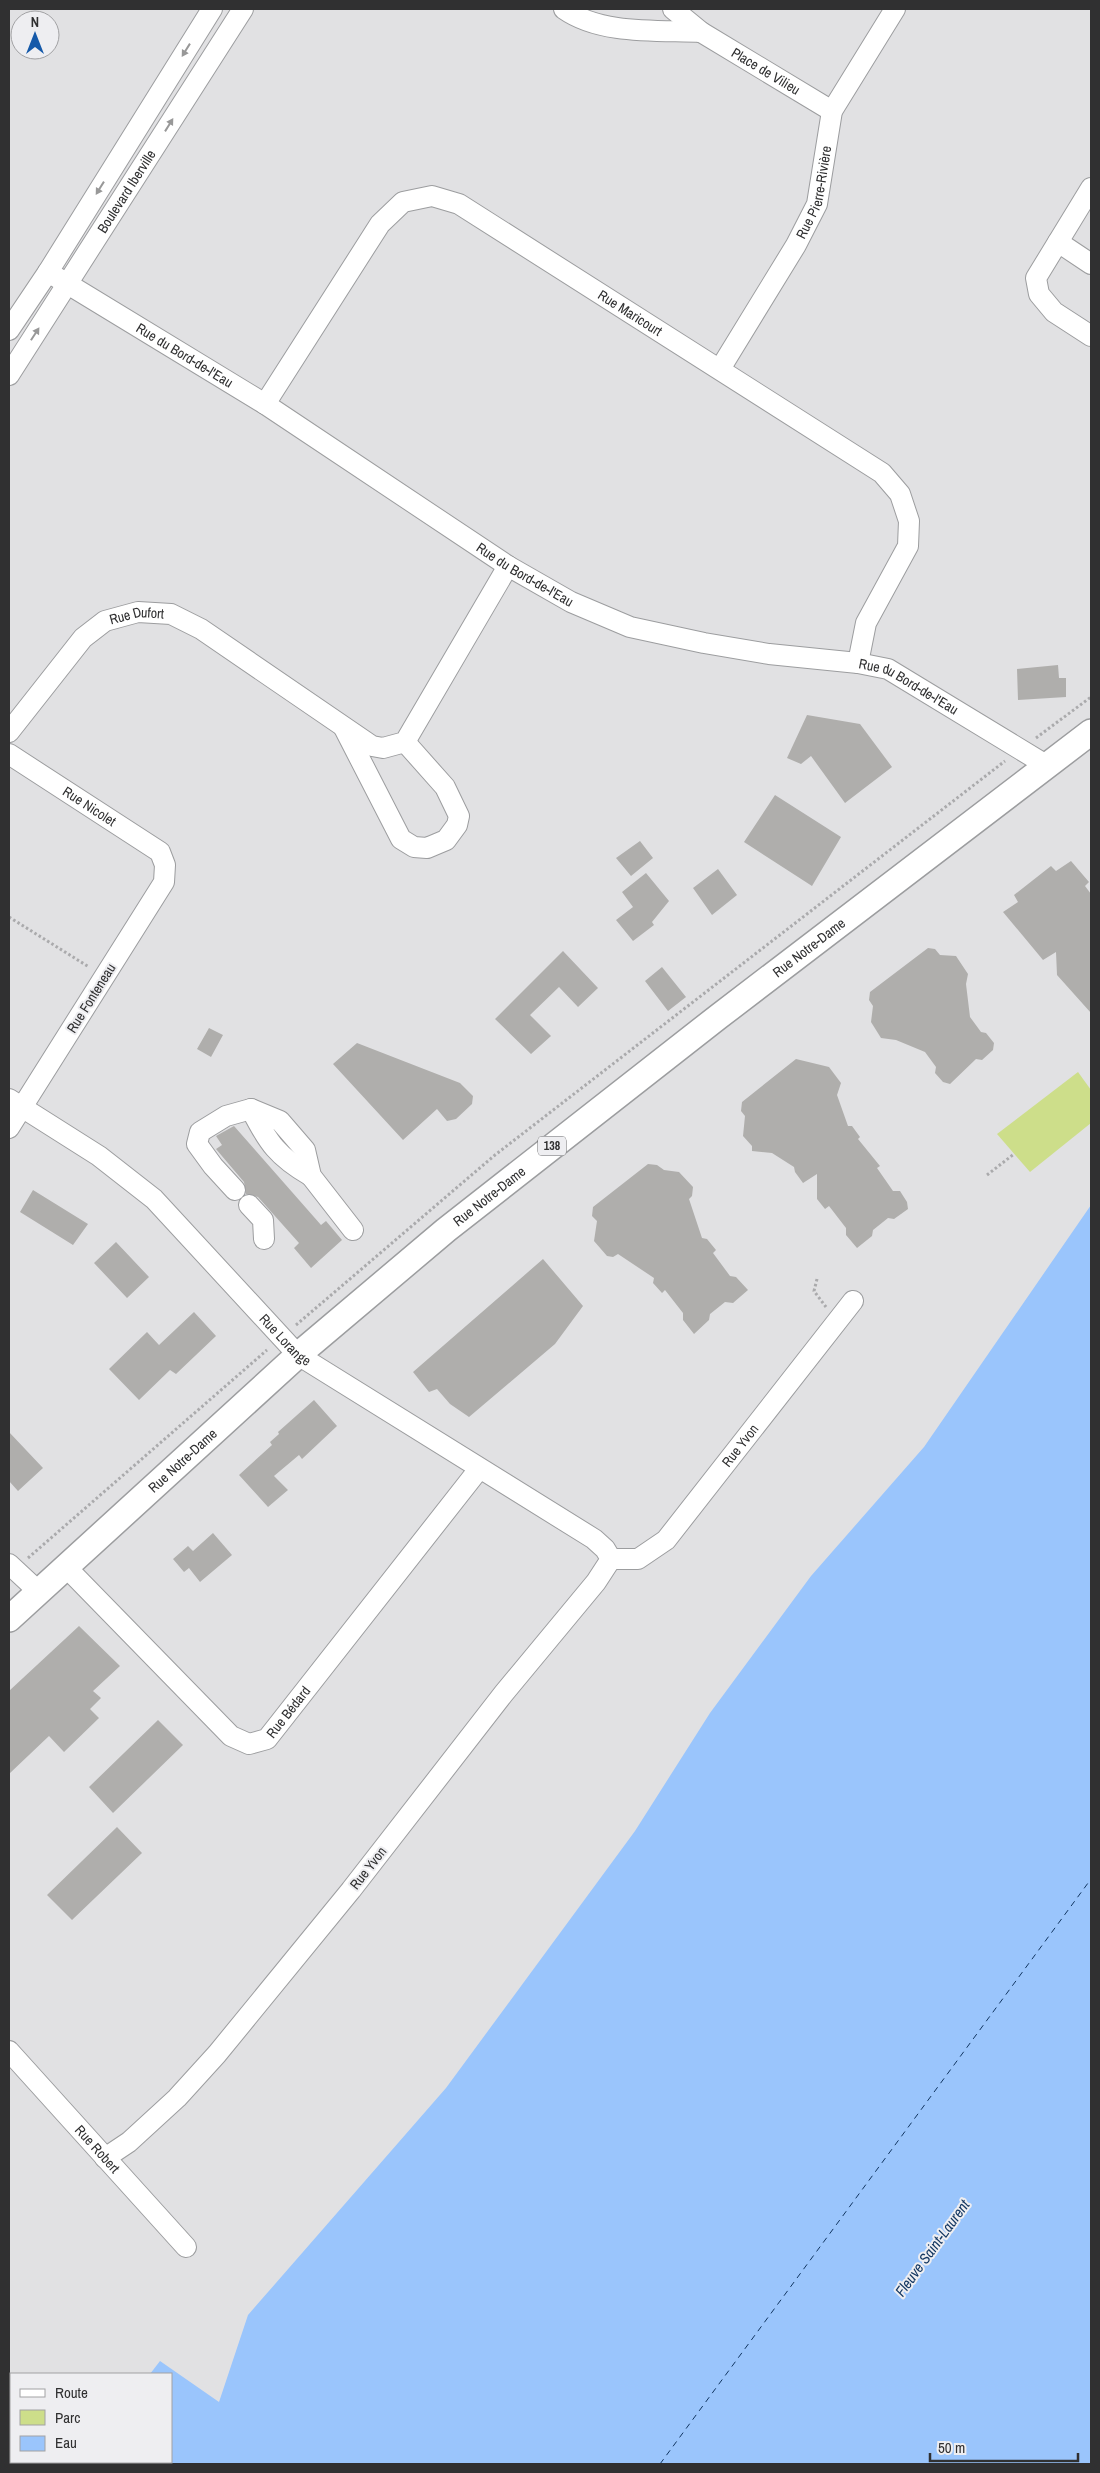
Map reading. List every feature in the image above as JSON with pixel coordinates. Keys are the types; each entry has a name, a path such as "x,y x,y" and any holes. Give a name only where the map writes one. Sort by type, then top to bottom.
{"main road":[{"name":"Rue Notre-Dame","path":"11,1611 66,1567 298,1355 516,1174 1091,732"}],"street":[{"name":"Boulevard Iberville","path":"9,330 48,272 212,9"},
{"name":"Boulevard Iberville","path":"9,375 243,9"},
{"name":"Place de Vilieu","path":"564,9 572,14 598,23 624,28 701,32"},
{"name":"Place de Vilieu","path":"673,9 701,32 832,111"},
{"name":"Rue Pierre-Rivière","path":"720,369 796,245 817,204 832,111 895,9"},
{"path":"1091,188 1036,278 1039,294 1054,312 1091,336"},
{"name":"Rue Maricourt","path":"265,404 380,224 403,202 432,196 459,204 882,473 900,494 909,521 908,546 866,622 858,663"},
{"path":"1058,242 1091,264"},
{"name":"Rue du Bord-de-l'Eau","path":"48,272 265,404 508,566 571,602 630,627 704,643 769,654 858,663 888,669 1046,765"},
{"path":"404,742 508,566"},
{"name":"Rue Dufort","path":"9,732 83,638 105,621 138,612 171,614 201,629 343,726 372,746 383,748 404,742 445,787 459,816 457,825 446,840 427,848 414,847 401,839 343,726"},
{"name":"Rue Nicolet","path":"9,754 160,852 165,865"},
{"name":"Rue Fonteneau","path":"9,1128 16,1103 105,976 164,882 165,865"},
{"name":"Rue Lorange","path":"16,1103 99,1156 154,1199 298,1355 452,1448 479,1469 594,1539 605,1549 611,1559"},
{"path":"235,1190 213,1166 197,1144 200,1132 226,1116 252,1109 280,1121 305,1150 310,1176 353,1230"},
{"path":"249,1206 263,1220 264,1239"},
{"name":"Rue Yvon","path":"105,2158 129,2142 177,2098 217,2054 351,1890 504,1693 596,1582 611,1559 638,1559 666,1540 853,1301"},
{"name":"Rue Bédard","path":"66,1567 231,1736 249,1744 267,1739 479,1469"},
{"path":"9,1564 38,1591"},
{"name":"Rue Robert","path":"9,2051 186,2247"}],"path":[{"name":"Rue Notre-Dame","path":"29,1557 495,1155 1091,697"},
{"path":"9,917 105,976"},
{"path":"987,1175 1014,1154"},
{"path":"817,1279 814,1291 819,1300 839,1319"}],"green space":[{"path":"1078,1072 1091,1090 1091,1123 1030,1172 997,1134"}],"water":[{"name":"Fleuve Saint-Laurent","path":"1091,1205 1091,2464 150,2464 172,2463 172,2373 151,2373 160,2361 219,2402 248,2315 446,2088 635,1831 710,1713 811,1576 924,1447"}],"building":[{"path":"1058,665 1059,678 1066,678 1066,697 1018,700 1017,669"},
{"path":"807,715 860,724 892,767 845,803 811,756 801,764 787,758"},
{"path":"775,795 841,837 812,886 744,842"},
{"path":"640,841 653,858 631,876 616,858"},
{"path":"1071,861 1089,882 1085,886 1091,894 1091,1013 1057,975 1056,952 1043,960 1003,912 1018,902 1014,895 1051,866 1056,871"},
{"path":"718,869 737,895 712,915 693,888"},
{"path":"646,873 669,901 652,922 654,925 633,941 616,920 633,907 622,892"},
{"path":"928,948 935,949 940,955 956,956 968,974 966,984 970,1017 981,1032 986,1033 994,1043 993,1050 982,1060 976,1059 950,1084 943,1082 935,1073 936,1067 925,1052 896,1040 881,1038 871,1022 873,1006 869,1000 870,992"},
{"path":"563,951 598,988 578,1007 559,987 530,1015 551,1036 531,1054 495,1019"},
{"path":"662,967 686,997 668,1011 645,981"},
{"path":"209,1028 223,1035 211,1057 197,1049"},
{"path":"357,1043 460,1083 473,1096 472,1104 456,1119 447,1121 437,1109 403,1140 333,1064"},
{"path":"796,1059 829,1067 841,1083 837,1095 848,1126 852,1126 860,1137 858,1139 880,1166 877,1168 893,1191 900,1191 907,1202 908,1209 894,1219 888,1218 873,1230 872,1236 857,1248 846,1235 846,1228 829,1206 825,1209 817,1199 817,1174 803,1183 795,1172 794,1167 772,1153 752,1151 752,1146 743,1136 745,1116 741,1111 742,1102"},
{"path":"234,1126 321,1225 326,1221 342,1240 311,1268 294,1248 299,1243 258,1197 246,1194 244,1182 216,1149 222,1145 216,1136"},
{"path":"648,1164 657,1165 664,1170 679,1172 693,1187 692,1196 689,1199 702,1238 707,1239 716,1250 713,1253 730,1276 736,1277 748,1290 733,1303 725,1302 710,1314 709,1320 694,1334 683,1320 683,1313 665,1290 662,1293 653,1283 654,1278 618,1254 613,1257 607,1256 594,1241 597,1221 592,1216 593,1207"},
{"path":"33,1190 88,1224 73,1245 20,1212"},
{"path":"116,1242 149,1277 127,1298 94,1263"},
{"path":"543,1259 583,1306 555,1344 469,1417 450,1404 437,1389 429,1392 413,1372"},
{"path":"194,1312 216,1336 176,1374 170,1370 139,1400 109,1369 147,1332 159,1345"},
{"path":"314,1400 337,1426 302,1459 299,1455 274,1476 288,1490 268,1507 239,1475 272,1445 270,1442 279,1434 278,1432"},
{"path":"9,1432 43,1468 18,1491 9,1481"},
{"path":"213,1533 232,1555 200,1582 189,1568 184,1572 173,1559 188,1546 193,1551"},
{"path":"79,1626 120,1666 93,1691 101,1698 90,1709 99,1718 64,1752 49,1736 9,1774 9,1691"},
{"path":"158,1720 183,1745 113,1813 89,1787"},
{"path":"117,1827 142,1853 72,1920 47,1895"}],"ferry route":[{"path":"660,2464 1091,1879"}]}
